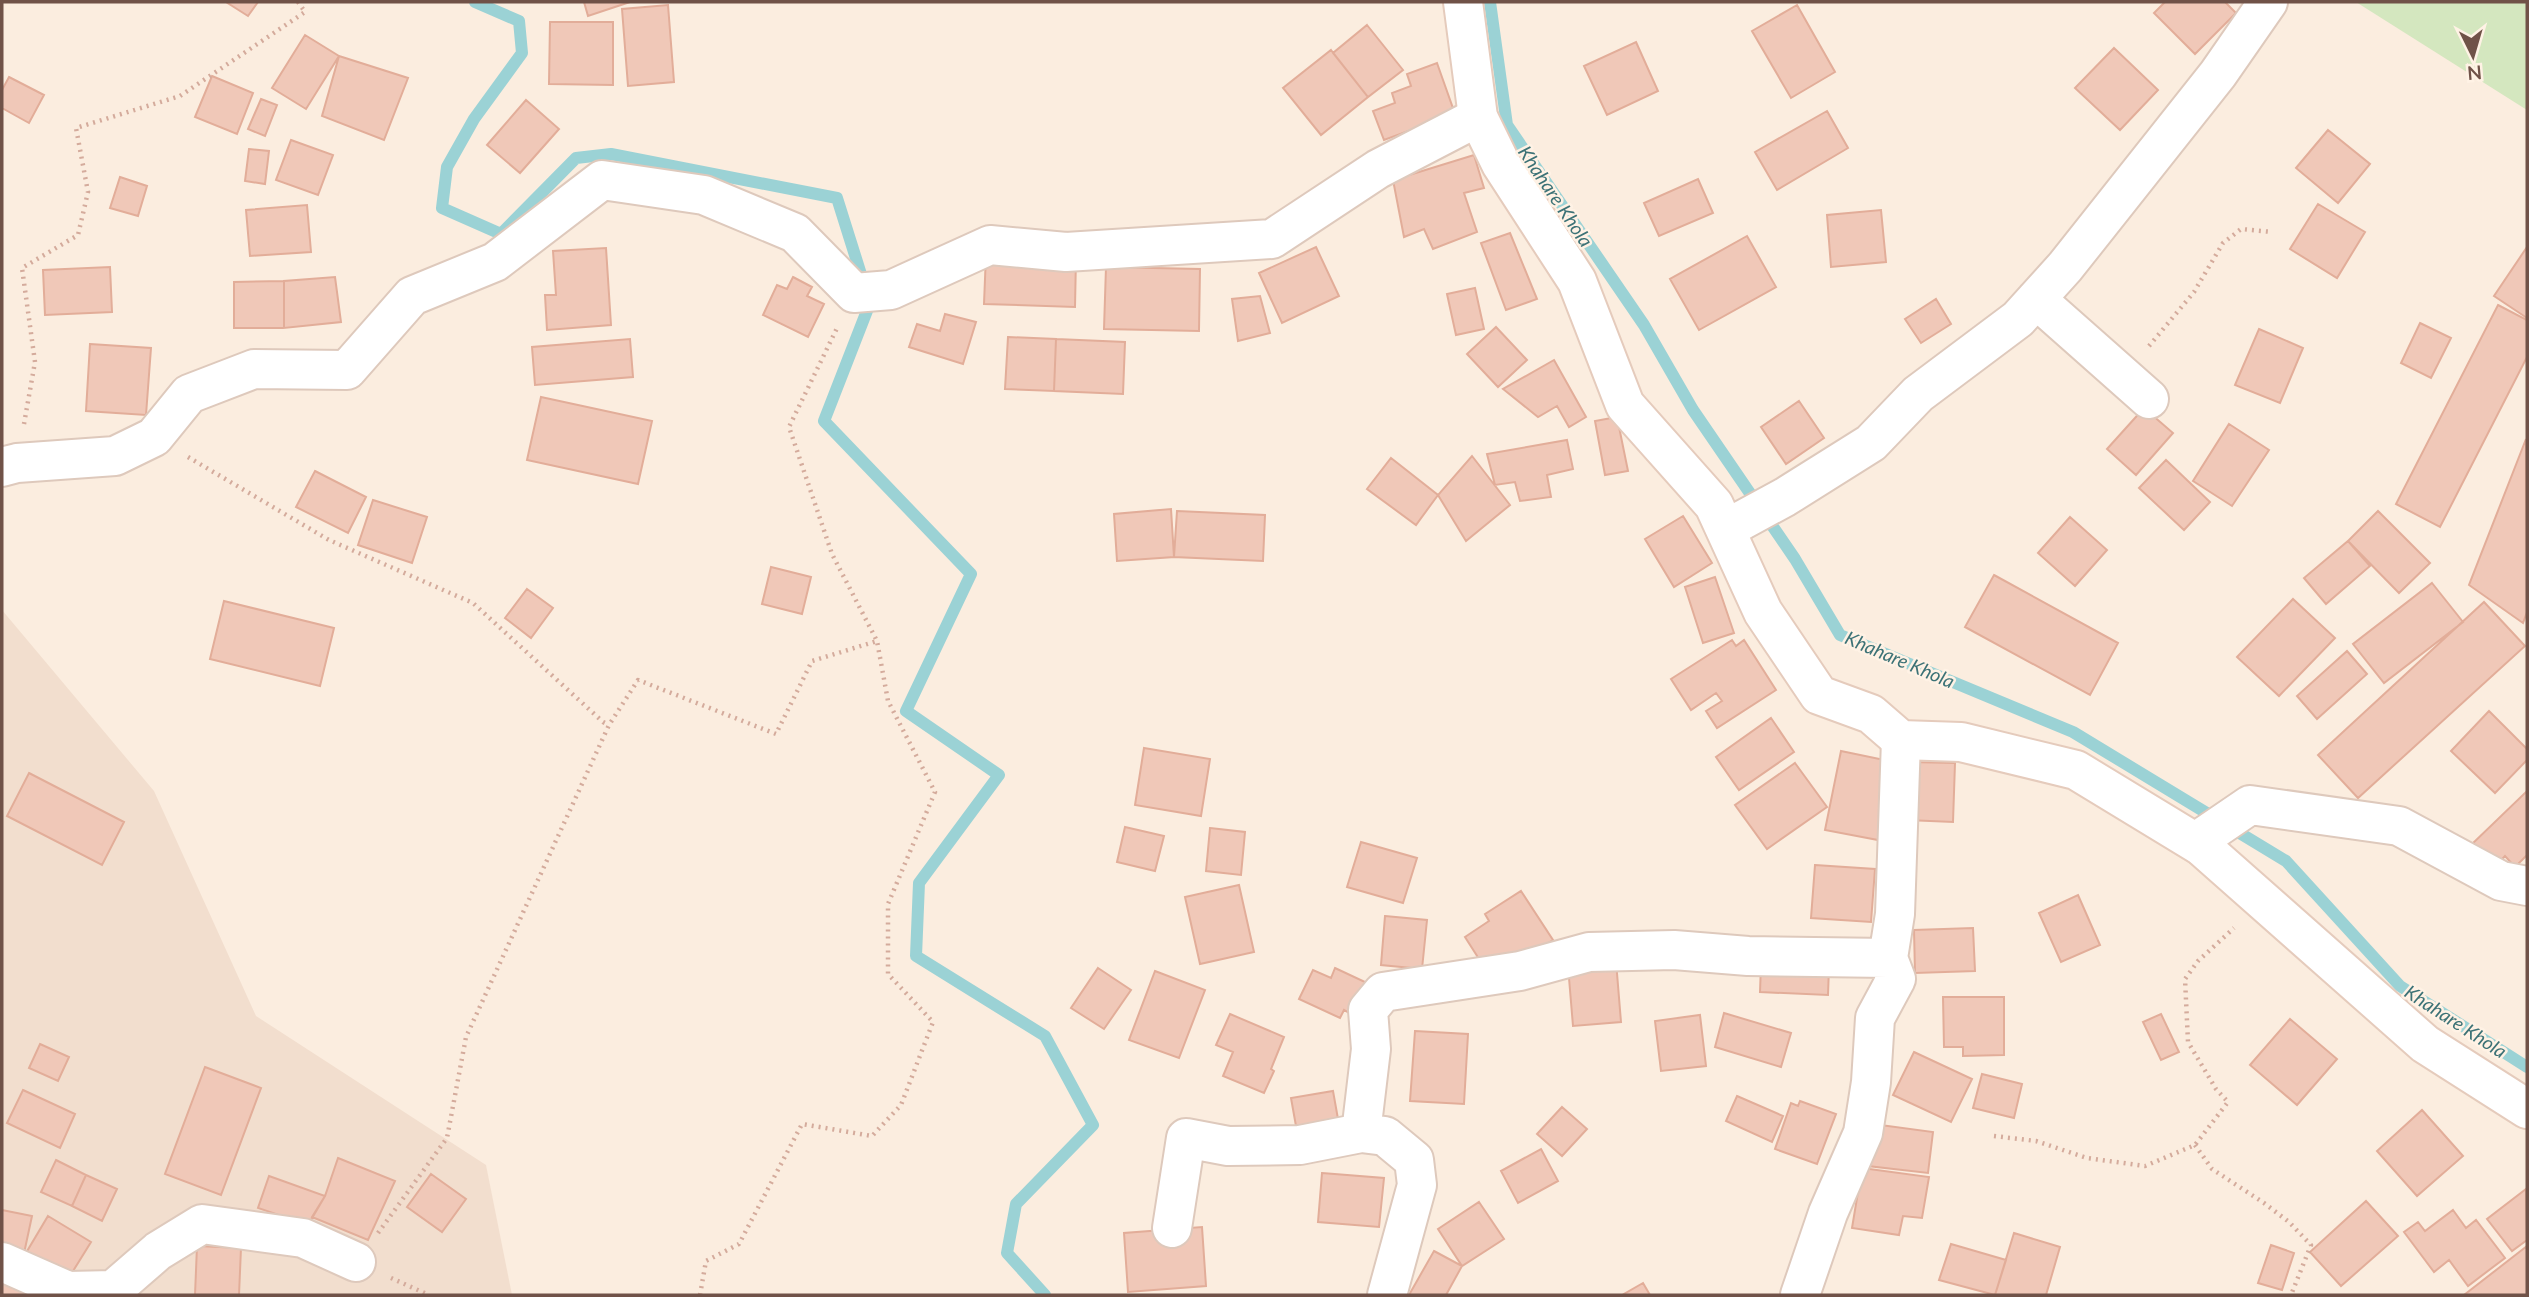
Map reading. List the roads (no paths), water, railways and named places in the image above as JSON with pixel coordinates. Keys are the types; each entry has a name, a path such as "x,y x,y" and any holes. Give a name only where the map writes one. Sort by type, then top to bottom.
{"street":[{"path":"1463,2 1478,117 1501,164 1577,281 1625,405 1714,505 1763,612 1819,695 1871,715 1901,740 1961,742 2076,769 2203,840 2262,900 2425,1044 2527,1109"},
{"path":"1726,529 1785,497 1871,443 1918,394 2018,319 2065,267 2218,74 2268,2"},
{"path":"9,465 115,457 154,437 189,394 254,369 346,370 412,296 495,262 602,180 704,195 795,233 854,293 891,290 990,245 1066,252 1272,239 1378,169 1478,117"},
{"path":"2036,299 2136,387"},
{"path":"1800,1295 1828,1213 1863,1133 1871,1082 1875,1018 1896,979 1888,958 1895,914 1901,740"},
{"path":"2203,840 2250,805 2399,826 2501,881 2527,886"},
{"path":"1361,1133 1371,1049 1368,1010 1383,992 1520,971 1589,952 1674,950 1748,956 1888,958"},
{"path":"1172,1228 1186,1138 1228,1146 1289,1146 1361,1133 1385,1136 1414,1160 1417,1185 1387,1295"},
{"path":"2,1262 68,1291 113,1290 158,1251 202,1224 303,1238 356,1262"}],"waterway":[{"path":"475,2 519,21 522,53 474,119 447,167 442,208 501,234 576,158 611,154 837,198 870,303 824,421 971,574 906,711 999,775 919,883 916,956 1045,1036 1093,1125 1016,1204 1007,1253 1045,1295"},
{"name":"Khahare Khola","path":"1490,2 1507,125 1644,325 1693,410 1795,559 1840,635 2073,732 2286,861 2400,986 2527,1067"}]}
